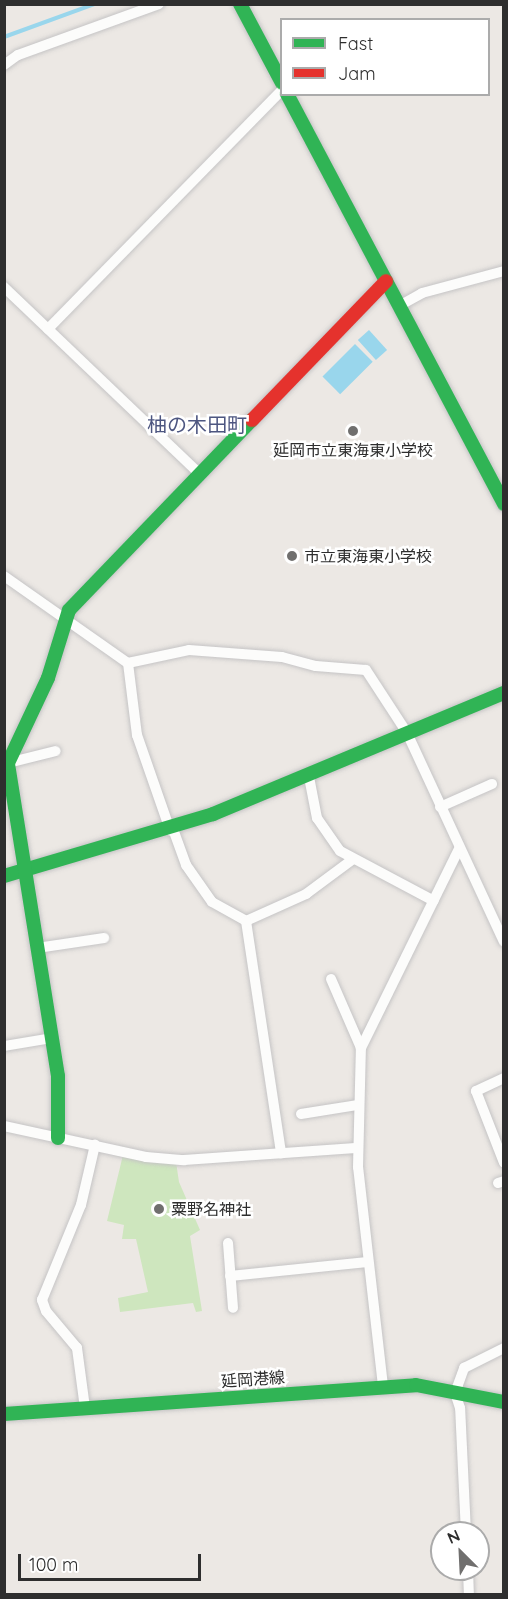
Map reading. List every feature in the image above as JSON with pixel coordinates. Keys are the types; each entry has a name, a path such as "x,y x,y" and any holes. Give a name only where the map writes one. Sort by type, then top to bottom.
{"street":[{"path":"4,65 18,55 159,4"},
{"path":"240,4 280,79"},
{"path":"48,329 280,92"},
{"path":"289,96 504,504"},
{"path":"399,306 422,293 504,270"},
{"path":"58,1138 57,1076 38,948 6,764 9,742 48,678 69,610 386,281"},
{"path":"4,287 200,474"},
{"path":"4,576 67,618 128,663 137,735 186,865 212,902 246,921"},
{"path":"128,663 189,650 282,657 316,666 366,670 407,733 504,942"},
{"path":"4,876 171,829 309,777 504,693"},
{"path":"6,764 57,751"},
{"path":"309,777 313,805 324,832 352,860 434,901"},
{"path":"440,807 492,784"},
{"path":"383,1386 367,1262 356,1148 361,1048 459,849"},
{"path":"246,921 306,894 352,860"},
{"path":"246,921 281,1153"},
{"path":"38,948 104,938"},
{"path":"331,979 361,1048"},
{"path":"4,1046 51,1038"},
{"path":"504,1078 476,1091 504,1163"},
{"path":"301,1114 358,1105"},
{"path":"4,1126 146,1157 184,1160 356,1148"},
{"path":"85,1408 77,1348 46,1311 42,1300 81,1205 95,1145"},
{"path":"228,1243 233,1308"},
{"path":"230,1276 367,1262"},
{"path":"465,1521 459,1408 455,1393 464,1368 504,1348"},
{"name":"延岡港線","path":"4,1414 416,1385 504,1402"}],"green space":[{"path":"123,1155 176,1162 179,1182 200,1230 190,1236 202,1311 196,1312 193,1303 120,1312 118,1298 148,1292 136,1239 122,1239 124,1225 107,1221"}],"water":[{"path":"369,330 387,350 376,360 358,340"},
{"path":"355,344 373,362 340,394 322,377"}],"waterway":[{"path":"4,37 94,4"}],"traffic: fast":[{"path":"240,4 280,79"},
{"path":"288,96 504,504"},
{"path":"58,1138 58,1076 8,763 48,678 69,610 252,420"},
{"path":"4,876 213,814 504,693"},
{"path":"4,1414 416,1385 504,1402"}],"traffic: jam":[{"path":"252,420 386,281"}],"place":[{"name":"延岡市立東海東小学校","path":"353,431"},
{"name":"市立東海東小学校","path":"292,556"},
{"name":"粟野名神社","path":"159,1209"}],"district":[{"name":"柚の木田町","path":"197,424"}]}
